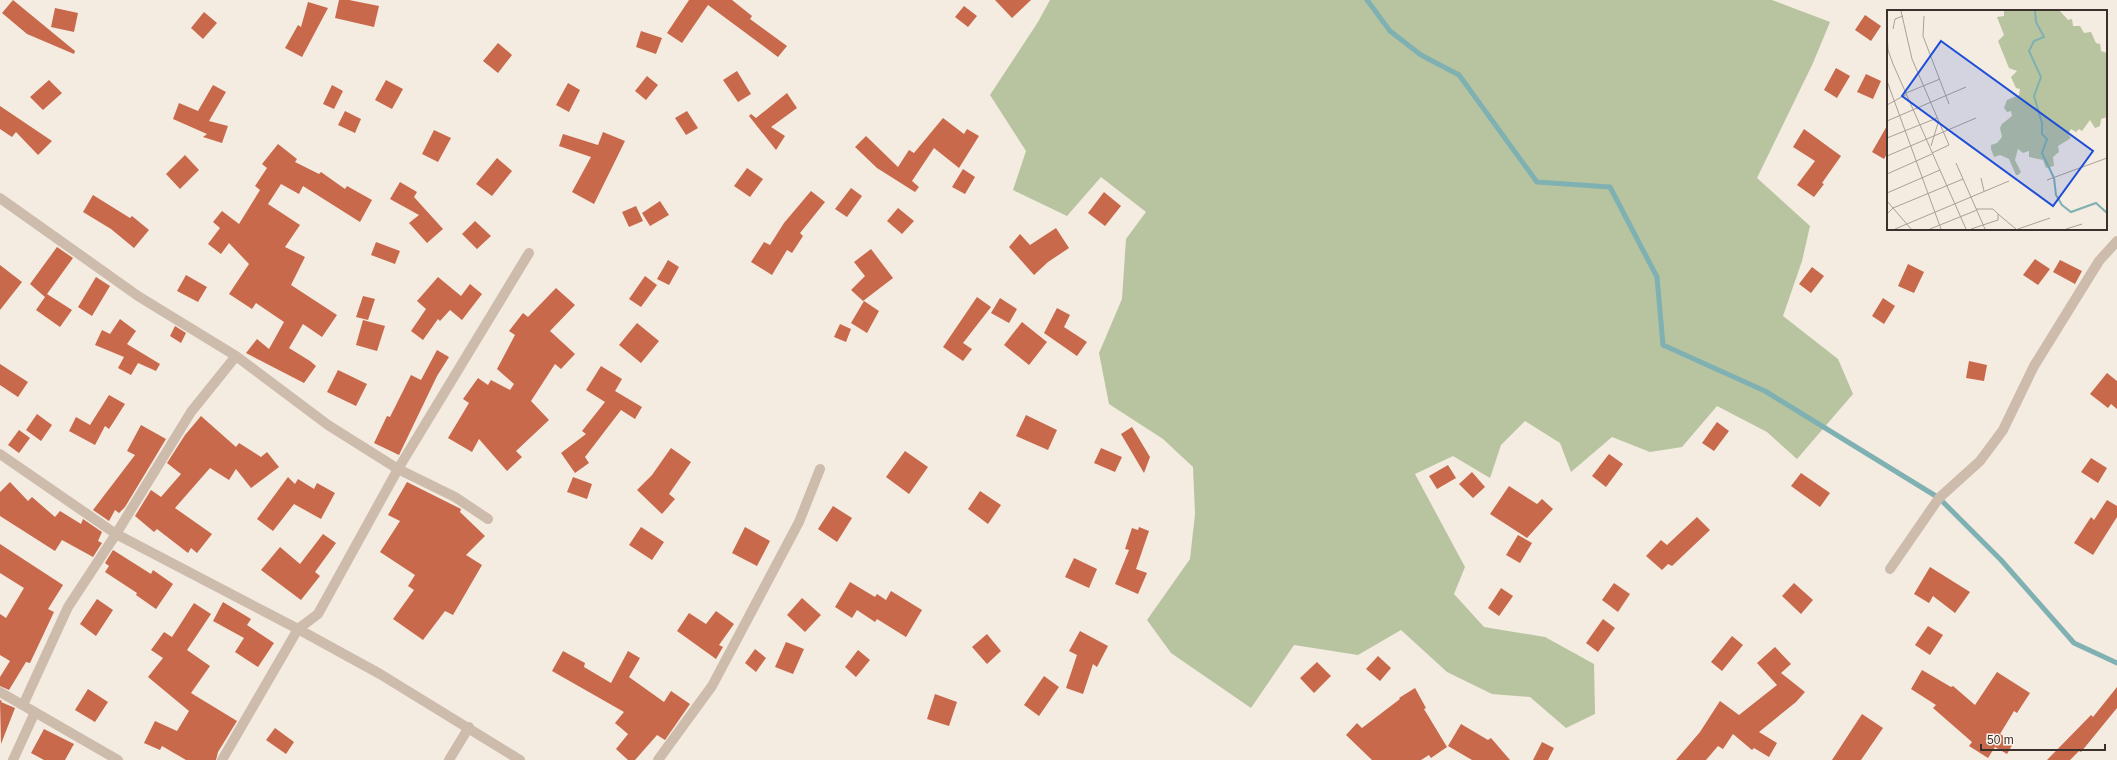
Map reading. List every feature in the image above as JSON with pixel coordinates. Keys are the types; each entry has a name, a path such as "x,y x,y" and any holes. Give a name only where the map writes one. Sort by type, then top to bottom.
{"street":[{"path":"0,198 138,296 236,356 328,426 398,469 455,497 488,519"},
{"path":"1890,569 1939,498 1980,461 2003,430 2034,366 2099,261 2117,241"},
{"path":"222,760 298,629 318,614 398,469 529,253"},
{"path":"23,705 68,606 116,534 191,412 236,356"},
{"path":"0,454 116,534 298,629 380,674 469,727 520,760"},
{"path":"658,760 712,686 799,522 820,469"},
{"path":"0,692 118,760"},
{"path":"13,760 35,712"},
{"path":"448,760 469,727"},
{"path":"493,743 508,760"}],"green space":[{"path":"1050,0 1772,0 1830,22 1813,63 1757,178 1810,226 1802,261 1783,316 1838,359 1853,394 1797,459 1767,432 1717,406 1682,447 1650,452 1612,437 1571,472 1560,443 1525,421 1501,445 1490,478 1453,456 1415,474 1465,567 1454,594 1484,627 1545,637 1594,664 1595,714 1566,728 1530,697 1492,694 1447,672 1401,630 1358,655 1294,645 1251,708 1171,653 1147,620 1190,559 1195,514 1193,467 1163,439 1109,404 1099,353 1122,299 1126,239 1146,212 1101,177 1067,216 1013,190 1026,151 990,95 1038,22"}],"building":[{"path":"13,0 75,51 74,54 27,34 2,13"},
{"path":"339,0 349,0 379,6 374,27 335,18"},
{"path":"689,0 732,0 752,16 750,19 787,46 778,57 708,5 682,43 667,33"},
{"path":"995,0 1031,0 1012,18"},
{"path":"308,2 328,8 302,57 285,48 298,25 301,27"},
{"path":"964,6 977,16 968,27 955,17"},
{"path":"55,8 78,13 74,32 51,27"},
{"path":"204,12 217,23 203,39 191,28"},
{"path":"1865,15 1881,26 1871,41 1855,30"},
{"path":"641,31 662,38 656,54 636,47"},
{"path":"498,43 512,55 498,73 483,61"},
{"path":"1836,68 1850,76 1837,98 1824,90"},
{"path":"737,71 751,94 738,102 723,80"},
{"path":"1866,74 1881,81 1873,99 1857,92"},
{"path":"647,76 658,85 646,100 635,91"},
{"path":"49,80 62,93 43,110 30,97"},
{"path":"386,80 403,89 392,109 375,100"},
{"path":"568,83 580,90 569,112 556,105"},
{"path":"213,85 226,92 209,121 228,126 222,143 203,137 207,134 173,119 179,103 198,111"},
{"path":"332,85 343,91 334,109 323,104"},
{"path":"787,93 797,108 771,127 785,136 776,150 749,116 751,114 756,118"},
{"path":"0,106 52,141 38,155 16,132 12,137 0,129"},
{"path":"345,111 361,119 355,133 338,125"},
{"path":"687,111 698,128 686,135 675,118"},
{"path":"943,118 964,134 967,129 979,136 959,168 934,148 912,181 919,187 915,192 877,168 855,147 866,136 898,167 909,150 914,153"},
{"path":"1887,126 1887,154 1884,159 1872,152"},
{"path":"1804,129 1841,156 1822,183 1824,184 1814,197 1797,185 1815,161 1793,147"},
{"path":"434,130 451,138 438,162 422,154"},
{"path":"603,132 625,141 594,204 572,192 591,157 559,146 563,134 598,145"},
{"path":"278,144 297,159 295,162 319,174 321,172 345,189 347,186 372,200 360,222 303,186 299,194 281,184 268,204 300,225 285,247 305,257 291,285 337,315 322,337 303,324 289,348 316,366 304,383 246,353 257,339 269,349 284,322 256,303 252,309 229,294 249,264 229,243 221,254 208,244 220,228 213,222 222,211 239,224 260,190 255,186 267,168 262,164"},
{"path":"185,155 199,170 180,189 166,174"},
{"path":"497,158 512,171 492,196 476,184"},
{"path":"747,168 763,179 750,197 734,186"},
{"path":"963,169 975,177 965,194 952,187"},
{"path":"400,182 417,192 414,197 443,229 427,243 409,223 419,215 390,199"},
{"path":"851,188 862,196 847,217 835,209"},
{"path":"811,191 825,202 800,233 803,236 792,253 787,250 772,275 751,262 764,242 770,245 784,223"},
{"path":"1104,192 1121,206 1105,226 1088,213"},
{"path":"93,195 130,218 132,216 149,230 134,248 111,229 83,212"},
{"path":"660,201 669,215 650,226 642,213"},
{"path":"636,206 643,221 629,227 622,212"},
{"path":"898,208 914,221 902,234 887,221"},
{"path":"475,221 491,236 477,249 462,234"},
{"path":"1056,228 1069,248 1048,262 1034,275 1009,247 1020,234 1030,245"},
{"path":"376,242 400,251 395,264 371,255"},
{"path":"57,247 73,258 47,294 72,310 60,327 36,310 45,297 30,284"},
{"path":"871,249 893,278 863,301 851,290 865,276 854,262"},
{"path":"2035,259 2050,269 2038,285 2023,275"},
{"path":"668,260 679,267 669,285 657,279"},
{"path":"2060,260 2082,271 2075,284 2053,272"},
{"path":"1908,264 1924,272 1914,293 1898,286"},
{"path":"0,265 22,282 0,310"},
{"path":"1812,267 1824,276 1811,293 1799,284"},
{"path":"186,275 207,287 198,302 177,291"},
{"path":"645,276 657,285 641,307 629,299"},
{"path":"96,277 110,286 92,316 78,307"},
{"path":"438,277 461,296 470,284 482,294 462,320 450,310 440,321 438,319 423,340 411,331 426,309 417,301"},
{"path":"556,288 575,305 550,331 575,354 561,369 555,364 531,401 549,420 516,451 522,457 507,471 479,439 472,452 448,438 469,403 463,399 478,378 488,385 491,380 510,390 514,384 497,369 515,335 509,331 523,313 528,317"},
{"path":"363,296 375,299 368,320 356,317"},
{"path":"977,297 991,307 963,343 972,349 963,361 943,347"},
{"path":"1000,298 1017,309 1009,323 991,313"},
{"path":"1883,298 1895,306 1884,324 1872,316"},
{"path":"864,301 879,311 867,333 851,323"},
{"path":"1057,308 1070,315 1064,327 1087,342 1077,356 1044,333"},
{"path":"120,319 136,331 127,344 160,364 156,371 138,363 131,375 118,368 124,357 95,345 102,330 110,334"},
{"path":"363,320 385,326 377,351 356,345"},
{"path":"1022,322 1047,342 1029,365 1004,345"},
{"path":"637,323 659,341 641,363 619,345"},
{"path":"840,324 851,329 846,342 834,337"},
{"path":"175,326 186,333 181,343 170,336"},
{"path":"437,350 449,357 437,376 399,455 374,443 387,416 390,417 411,375 421,380"},
{"path":"1969,361 1987,365 1984,381 1966,378"},
{"path":"0,364 28,382 18,397 0,385"},
{"path":"601,366 622,379 615,391 642,407 635,419 621,410 585,457 589,463 575,473 561,453 586,434 582,431 605,402 586,390"},
{"path":"338,370 367,384 356,406 327,392"},
{"path":"2107,373 2117,381 2117,409 2111,404 2108,408 2090,394"},
{"path":"109,395 125,404 109,429 105,426 95,445 69,431 76,417 90,425"},
{"path":"37,414 52,425 41,441 26,430"},
{"path":"1026,415 1057,430 1048,450 1016,436"},
{"path":"201,416 236,447 239,443 261,457 267,452 279,467 251,488 236,469 229,480 210,468 175,508 212,534 197,553 191,548 188,553 157,529 154,532 135,516 151,490 161,497 181,474 167,463 185,435"},
{"path":"1717,422 1729,431 1714,451 1702,443"},
{"path":"141,425 166,439 125,507 119,513 115,510 109,521 93,510 135,455 127,451"},
{"path":"1132,427 1150,457 1144,473 1121,434"},
{"path":"19,430 30,438 19,453 8,445"},
{"path":"671,448 691,462 669,494 675,499 662,514 637,490 652,475"},
{"path":"1101,448 1122,457 1115,472 1094,463"},
{"path":"905,451 928,467 909,494 886,477"},
{"path":"1609,454 1623,464 1606,487 1592,476"},
{"path":"2091,458 2107,468 2098,483 2081,472"},
{"path":"1448,465 1456,478 1437,489 1429,476"},
{"path":"1472,472 1485,487 1473,498 1459,484"},
{"path":"1801,473 1830,493 1820,507 1791,486"},
{"path":"288,477 295,484 298,479 314,489 317,483 335,493 321,519 294,504 273,531 257,519"},
{"path":"573,477 592,484 587,499 567,492"},
{"path":"10,482 28,501 32,497 55,517 60,511 81,524 83,519 102,532 98,541 102,543 93,557 62,540 55,551 0,516 0,492"},
{"path":"407,482 461,509 460,512 485,536 466,555 482,565 453,615 445,611 423,640 393,619 414,590 408,586 415,575 380,552 400,521 388,515"},
{"path":"1509,486 1537,504 1542,499 1553,509 1527,538 1490,514"},
{"path":"980,491 1001,505 988,524 968,509"},
{"path":"2107,500 2117,506 2117,517 2093,555 2074,543 2091,517 2094,520"},
{"path":"833,506 852,518 837,542 818,529"},
{"path":"1697,517 1710,530 1672,566 1668,564 1662,570 1646,556 1661,540 1667,545"},
{"path":"641,527 664,542 652,560 629,545"},
{"path":"745,527 770,541 757,566 732,553"},
{"path":"1139,527 1149,531 1136,569 1147,573 1138,594 1115,584 1129,550 1125,549 1132,528 1138,530"},
{"path":"323,534 336,543 315,572 320,576 301,600 261,570 280,547 300,564"},
{"path":"1518,535 1532,543 1520,563 1506,555"},
{"path":"0,544 63,585 48,609 54,612 30,663 26,662 9,690 0,686 0,677 10,661 0,655 0,614 6,618 24,588 0,573"},
{"path":"113,550 151,574 153,570 173,584 156,609 136,595 137,593 105,572 109,566 105,563"},
{"path":"1074,558 1097,569 1089,588 1065,577"},
{"path":"1930,567 1970,592 1955,613 1933,596 1929,603 1914,594"},
{"path":"850,582 875,597 877,594 886,600 891,591 922,610 906,637 877,619 875,622 857,610 852,618 835,607"},
{"path":"1614,583 1630,594 1618,612 1602,600"},
{"path":"1794,583 1813,600 1801,614 1782,596"},
{"path":"1501,588 1513,596 1499,616 1488,608"},
{"path":"802,598 821,615 805,632 787,615"},
{"path":"97,599 113,610 96,636 80,624"},
{"path":"223,602 251,619 247,625 274,643 258,667 235,652 244,638 213,621"},
{"path":"194,603 211,614 187,650 210,666 191,693 237,721 218,752 216,760 186,760 162,746 160,750 144,743 155,721 177,731 189,711 148,677 163,658 151,650 164,632 172,637"},
{"path":"716,611 734,624 719,645 723,647 716,659 677,631 689,613 706,624"},
{"path":"1603,619 1615,628 1598,652 1586,643"},
{"path":"1928,626 1943,635 1930,655 1915,645"},
{"path":"1080,631 1108,646 1097,667 1093,664 1083,694 1066,688 1077,655 1069,651"},
{"path":"987,634 1001,651 987,664 972,647"},
{"path":"1732,636 1743,645 1722,671 1711,662"},
{"path":"786,642 804,649 793,674 775,667"},
{"path":"1775,647 1791,664 1781,673 1805,692 1796,702 1759,732 1777,743 1769,757 1754,748 1752,750 1733,734 1723,749 1718,746 1706,760 1676,760 1700,732 1720,701 1739,715 1777,685 1757,663"},
{"path":"755,649 766,658 756,672 745,663"},
{"path":"858,650 870,660 856,677 845,667"},
{"path":"563,651 585,663 584,667 611,683 628,651 640,658 629,677 664,702 671,691 690,704 665,740 657,735 635,760 628,760 616,749 628,734 615,723 624,712 552,671"},
{"path":"1378,656 1391,668 1380,681 1366,669"},
{"path":"1317,662 1331,676 1314,693 1300,678"},
{"path":"1922,670 1951,687 1953,686 1975,705 1997,672 2030,693 2017,713 2014,711 2000,734 2014,742 2007,754 1995,747 1988,758 1969,746 1972,742 1933,708 1936,705 1911,689"},
{"path":"1044,676 1059,687 1039,716 1024,705"},
{"path":"2117,687 2117,708 2081,752 2079,751 2070,760 2047,760 2091,715 2093,717"},
{"path":"1415,688 1426,708 1424,709 1447,747 1431,758 1429,755 1421,760 1372,760 1346,735 1357,723 1362,728 1400,699 1399,698"},
{"path":"88,689 108,702 95,722 75,710"},
{"path":"935,694 957,702 949,726 927,719"},
{"path":"0,700 2,701 1,702 15,708 1,744"},
{"path":"1862,714 1883,728 1861,760 1832,760"},
{"path":"1461,724 1488,740 1491,738 1510,760 1472,760 1448,746"},
{"path":"275,728 294,742 286,754 266,740"},
{"path":"44,729 74,744 65,760 44,760 31,753"},
{"path":"1542,742 1554,748 1548,760 1533,760"}],"waterway":[{"path":"1367,0 1390,31 1421,55 1459,75 1537,182 1610,187 1657,277 1663,345 1765,391 1939,498 2001,560 2074,643 2117,663"}]}
